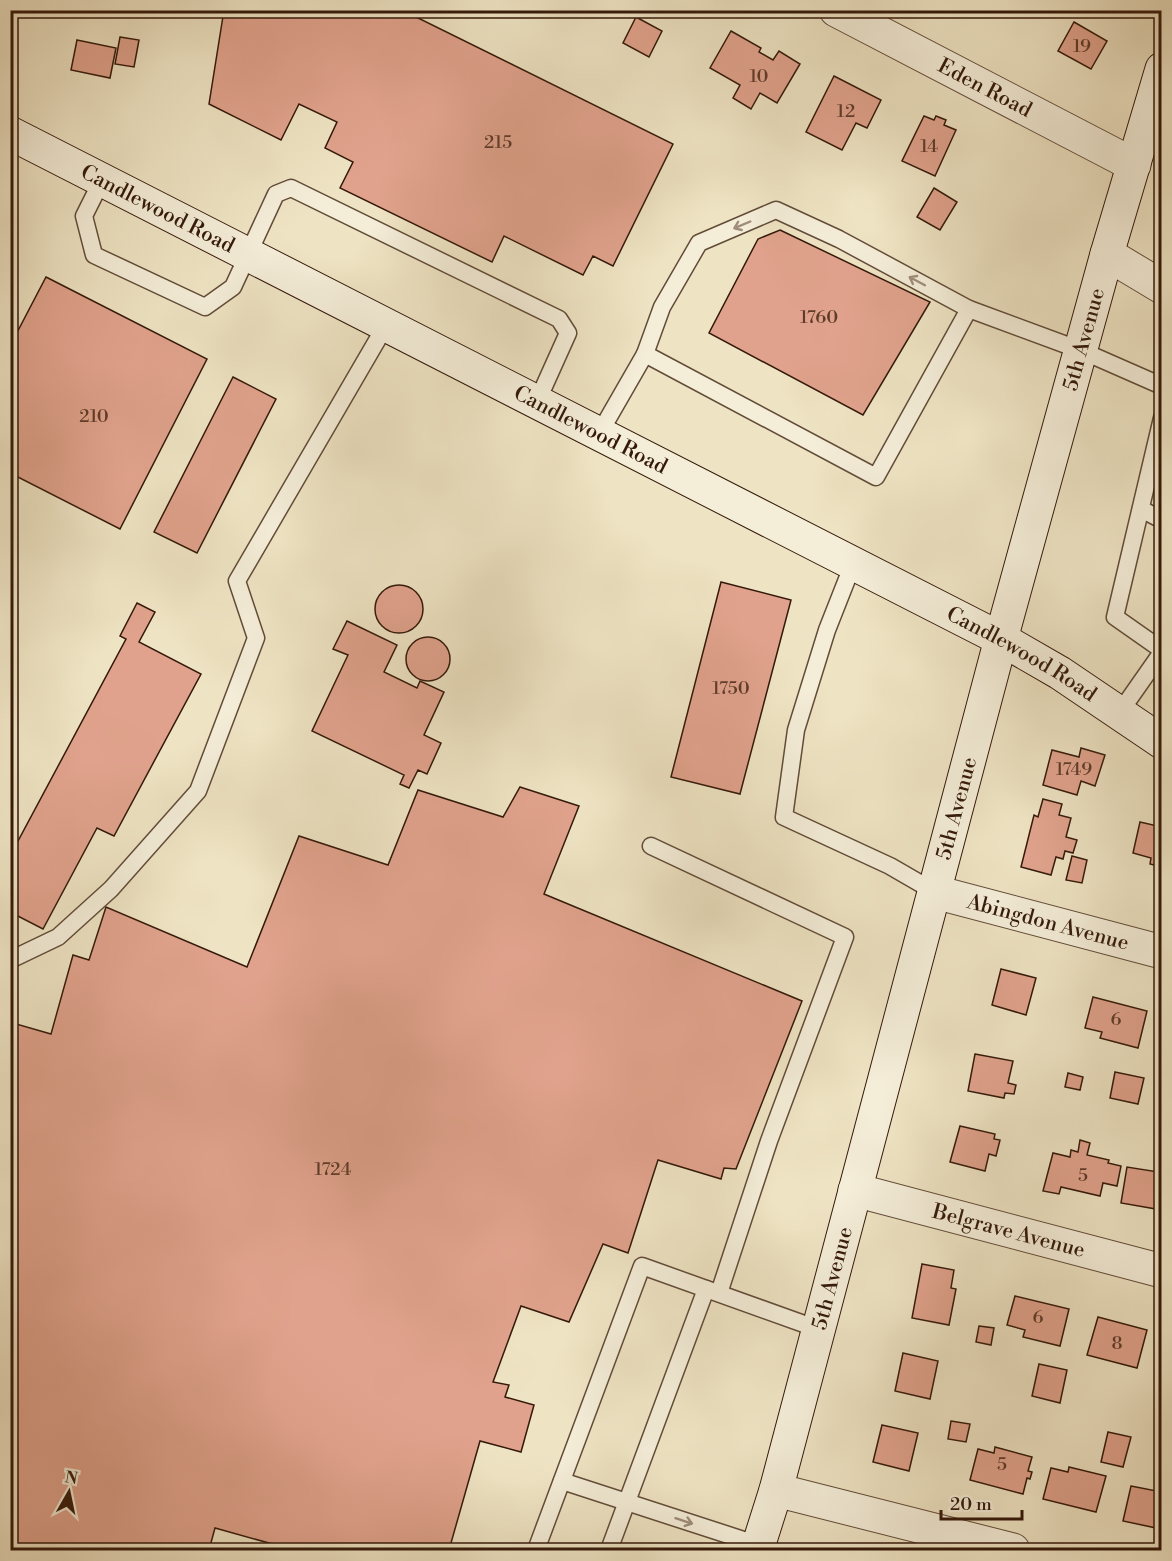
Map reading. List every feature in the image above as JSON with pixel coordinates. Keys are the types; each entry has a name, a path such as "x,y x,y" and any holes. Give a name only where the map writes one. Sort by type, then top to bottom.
{"street":[{"name":"Eden Road","path":"836,10 1134,165"},
{"name":"5th Avenue","path":"758,1548 776,1490 1001,639 1080,350 1161,69"},
{"name":"Candlewood Road","path":"10,133 1001,639 1120,712 1161,742"},
{"path":"1107,254 1161,287"},
{"name":"Abingdon Avenue","path":"935,892 1161,952"},
{"name":"Belgrave Avenue","path":"855,1190 1161,1271"},
{"path":"776,1490 1013,1551"}],"lane":[{"path":"102,180 84,216 94,255 205,307 233,287 276,194 291,188 559,319 568,333 537,402"},
{"path":"599,434 645,354 662,307 699,243 776,210 839,239 969,309 1080,350 1161,386"},
{"path":"645,354 876,477 969,309"},
{"path":"10,960 58,937 111,889 198,791 256,638 237,581 386,325"},
{"path":"1120,712 1161,651 1115,617 1161,418"},
{"path":"1141,509 1161,520"},
{"path":"853,564 826,630 795,730 784,817 890,866 935,892"},
{"path":"609,1551 713,1291 845,937 651,846"},
{"path":"536,1551 642,1266 818,1329"},
{"path":"562,1481 629,1501 758,1548"}],"building":[{"path":"224,10 402,10 673,144 613,266 593,256 583,275 504,236 492,262 340,188 353,162 325,148 337,122 299,104 281,140 209,104"},
{"path":"636,17 662,31 649,57 623,43"},
{"path":"1074,22 1107,41 1091,69 1058,51"},
{"path":"731,31 761,48 759,52 773,60 779,51 800,64 777,103 760,93 751,109 733,98 740,85 710,68"},
{"path":"120,37 139,40 134,67 115,64"},
{"path":"77,40 116,48 110,78 71,70"},
{"path":"834,76 881,100 867,128 856,123 842,150 806,132"},
{"path":"924,116 934,120 936,116 946,120 944,125 956,130 935,176 902,161"},
{"path":"934,188 957,202 940,230 917,217"},
{"path":"780,230 930,302 863,415 709,333 758,239"},
{"path":"46,277 207,359 120,529 10,473 10,346"},
{"path":"233,377 276,399 197,553 154,532"},
{"path":"721,582 791,600 740,794 671,777"},
{"path":"399,585 416,592 423,609 416,626 399,633 382,626 375,609 382,592"},
{"path":"137,603 155,612 139,642 201,674 114,836 97,828 43,929 10,912 10,856 126,639 120,636"},
{"path":"347,621 397,645 384,672 417,688 420,681 444,692 424,735 441,743 427,774 418,770 409,788 400,784 404,775 312,731 348,655 333,649"},
{"path":"428,637 444,643 450,659 444,675 428,681 412,675 406,659 412,643"},
{"path":"1081,748 1105,755 1095,786 1081,781 1077,795 1043,785 1052,750 1079,757"},
{"path":"520,787 579,806 544,894 802,1001 736,1169 724,1168 721,1179 658,1160 628,1253 603,1244 569,1322 521,1306 493,1382 509,1385 505,1397 534,1405 521,1452 480,1441 449,1550 294,1550 215,1528 209,1550 10,1550 10,1027 13,1023 51,1034 73,955 89,960 106,907 247,967 299,836 388,865 418,790 503,817"},
{"path":"1043,799 1062,804 1059,815 1071,818 1066,837 1077,840 1073,853 1065,851 1063,859 1056,857 1051,875 1021,867 1034,815 1038,817"},
{"path":"1140,822 1162,827 1162,867 1150,864 1151,858 1133,853"},
{"path":"1072,856 1087,860 1082,883 1066,880"},
{"path":"1001,969 1036,978 1026,1015 992,1005"},
{"path":"1093,997 1147,1011 1138,1048 1100,1038 1102,1032 1085,1028"},
{"path":"975,1054 1013,1061 1008,1083 1016,1085 1014,1094 1005,1093 1004,1098 968,1091"},
{"path":"1115,1072 1144,1078 1138,1104 1110,1098"},
{"path":"1068,1073 1083,1077 1080,1090 1065,1087"},
{"path":"960,1126 995,1134 994,1139 1000,1140 996,1156 989,1154 985,1171 950,1162"},
{"path":"1080,1140 1090,1143 1087,1155 1109,1160 1108,1163 1121,1166 1117,1186 1103,1183 1100,1196 1061,1187 1059,1194 1043,1191 1053,1153 1070,1157 1071,1150 1078,1152"},
{"path":"1159,1166 1162,1167 1162,1210 1121,1203 1127,1167 1158,1172"},
{"path":"922,1264 954,1270 951,1288 956,1289 949,1325 912,1318"},
{"path":"1015,1296 1069,1309 1060,1346 1023,1337 1025,1330 1007,1325"},
{"path":"1098,1317 1147,1330 1137,1368 1087,1355"},
{"path":"979,1326 994,1328 991,1345 976,1342"},
{"path":"903,1353 938,1361 930,1399 895,1391"},
{"path":"1039,1364 1067,1370 1060,1403 1032,1396"},
{"path":"1159,1410 1162,1410 1162,1428 1156,1427"},
{"path":"951,1421 970,1424 966,1442 948,1439"},
{"path":"882,1425 918,1433 909,1471 873,1462"},
{"path":"1108,1432 1131,1437 1123,1467 1101,1462"},
{"path":"995,1447 1032,1457 1028,1471 1032,1472 1030,1479 1027,1478 1023,1494 970,1480 978,1449 994,1453"},
{"path":"1069,1467 1106,1476 1096,1512 1043,1499 1051,1468 1068,1472"},
{"path":"1131,1486 1162,1492 1161,1529 1123,1521"}]}
